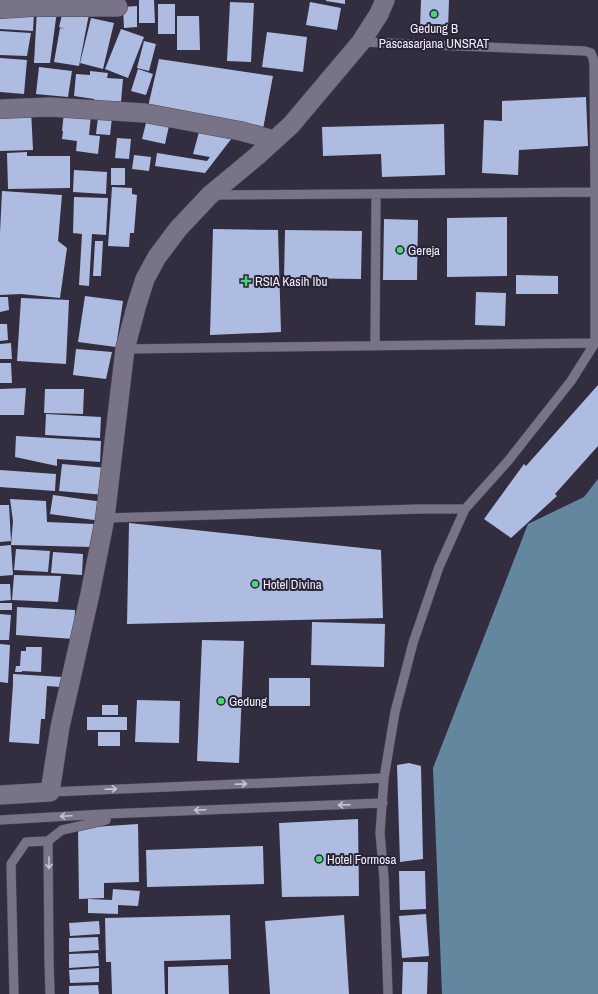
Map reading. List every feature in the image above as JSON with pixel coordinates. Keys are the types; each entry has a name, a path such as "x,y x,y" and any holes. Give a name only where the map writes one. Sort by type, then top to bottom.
{"street":[{"path":"0,795 50,792 60,727 90,594 105,518 125,349 145,278 157,257 178,229 210,195 291,125 361,42 379,14 385,0"},
{"path":"0,9 32,7 118,7"},
{"path":"0,109 50,107 145,113 240,131 274,140"}],"lane":[{"path":"361,42 585,51 590,53 594,64 596,192 595,343 567,387 508,461 465,509 439,567 413,644 395,712 384,778 380,833 384,878 388,994"},
{"path":"210,195 596,192"},
{"path":"375,346 376,194"},
{"path":"125,349 595,343"},
{"path":"105,518 465,509"},
{"path":"50,792 384,778"},
{"path":"0,820 105,814 383,803"},
{"path":"14,994 11,864 26,842 48,841 62,830 106,820 105,814"},
{"path":"48,841 50,994"}],"water":[{"path":"598,479 598,994 442,994 433,768 528,524 584,497"}],"building":[{"path":"139,0 154,0 155,23 139,23"},
{"path":"345,0 345,4 326,1"},
{"name":"Gedung B Pascasarjana UNSRAT","path":"421,0 449,0 448,29 420,28"},
{"path":"230,2 254,3 251,62 227,61"},
{"path":"310,2 341,8 337,30 306,25"},
{"path":"158,4 175,4 175,34 158,34"},
{"path":"137,6 137,27 124,28 123,7"},
{"path":"64,7 90,9 79,66 54,62 60,28 65,29 59,27"},
{"path":"37,9 57,11 50,63 34,63"},
{"path":"0,10 34,13 33,31 0,29"},
{"path":"177,16 199,16 200,50 177,50"},
{"path":"91,18 114,23 103,69 80,63"},
{"path":"121,29 144,37 128,78 105,69"},
{"path":"0,31 31,33 27,56 0,55"},
{"path":"267,32 307,37 303,72 262,67"},
{"path":"144,41 156,44 149,71 137,68"},
{"path":"0,58 27,60 24,94 0,92"},
{"path":"159,59 273,76 263,129 147,111"},
{"path":"39,67 72,71 68,97 36,94"},
{"path":"138,69 153,74 146,95 131,91"},
{"path":"90,71 108,73 107,78 123,79 121,102 106,101 106,105 94,104 94,99 74,96 76,74 90,75"},
{"path":"586,97 588,146 519,150 518,175 482,173 484,120 502,121 502,101"},
{"path":"31,109 33,150 0,151 0,111"},
{"path":"64,112 91,115 89,135 100,136 98,154 76,151 77,141 62,139"},
{"path":"148,115 170,121 165,144 142,139"},
{"path":"98,117 112,118 110,135 96,134"},
{"path":"444,124 445,175 382,177 381,154 323,156 322,127"},
{"path":"199,132 232,138 205,173 155,166 157,153 207,161 210,157 193,154"},
{"path":"117,138 131,139 129,159 115,158"},
{"path":"27,152 27,156 70,156 70,188 8,189 7,153"},
{"path":"134,155 151,157 149,171 132,169"},
{"path":"111,168 125,168 125,185 111,185"},
{"path":"74,170 107,172 106,194 73,192"},
{"path":"112,187 132,188 132,194 137,195 134,233 130,233 129,247 108,246"},
{"path":"2,191 62,195 58,241 67,248 60,298 21,294 0,295"},
{"path":"74,197 108,198 106,235 92,234 89,286 79,285 82,234 73,233"},
{"path":"507,217 507,276 447,277 447,218"},
{"name":"Gereja","path":"384,219 418,220 417,280 383,280"},
{"name":"RSIA Kasih Ibu","path":"213,229 278,230 281,332 210,335"},
{"path":"285,230 362,231 361,279 284,278"},
{"path":"95,241 103,241 101,276 93,276"},
{"path":"516,275 558,276 558,294 516,294"},
{"path":"476,292 506,293 505,326 475,325"},
{"path":"85,296 123,301 116,347 78,342"},
{"path":"0,297 8,297 9,310 0,312"},
{"path":"21,298 69,300 66,364 17,361"},
{"path":"0,324 7,324 8,340 0,341"},
{"path":"11,343 12,359 0,359 0,344"},
{"path":"76,349 112,352 106,379 73,375"},
{"path":"0,363 11,363 12,383 0,383"},
{"path":"598,385 598,446 555,494 557,496 511,538 484,519 524,464 526,466"},
{"path":"26,388 24,415 0,415 0,389"},
{"path":"45,389 84,389 83,414 44,413"},
{"path":"46,414 101,417 100,438 45,435"},
{"path":"16,436 101,441 100,462 57,459 57,466 15,457"},
{"path":"62,464 107,468 105,495 59,491"},
{"path":"0,470 56,474 55,491 0,487"},
{"path":"53,495 103,502 101,521 50,514"},
{"path":"10,499 46,501 47,522 94,524 91,547 11,545 13,521"},
{"path":"0,505 9,505 11,541 0,542"},
{"name":"Hotel Divina","path":"129,523 381,550 383,618 127,624"},
{"path":"11,545 13,575 0,576 0,546"},
{"path":"16,549 50,551 48,572 14,570"},
{"path":"53,552 83,554 82,575 51,573"},
{"path":"14,575 61,576 58,602 12,600"},
{"path":"0,584 10,584 11,600 0,601"},
{"path":"0,603 12,603 12,610 0,610"},
{"path":"17,607 75,610 74,639 16,635"},
{"path":"0,614 11,615 9,640 0,640"},
{"path":"312,622 385,624 384,667 311,665"},
{"name":"Gedung","path":"202,640 244,641 239,763 197,761"},
{"path":"0,644 10,645 8,683 0,682"},
{"path":"26,647 42,647 41,672 15,672 16,666 20,666 21,651 26,651"},
{"path":"13,674 62,677 61,687 47,686 45,719 41,719 39,744 9,742"},
{"name":"Gedung","path":"269,678 310,678 310,706 269,706"},
{"path":"137,700 180,701 179,743 135,742"},
{"path":"102,705 118,705 118,715 102,715"},
{"path":"87,717 127,717 127,730 87,730"},
{"path":"98,732 120,732 120,746 98,746"},
{"path":"409,763 421,766 423,859 400,862 397,765"},
{"name":"Hotel Formosa","path":"358,819 359,896 282,897 279,823"},
{"path":"138,824 139,882 104,883 104,898 79,899 78,828"},
{"path":"263,846 264,884 147,887 146,850"},
{"path":"399,871 425,871 426,909 400,910"},
{"path":"113,889 140,891 138,906 118,905 118,914 88,913 88,899 112,900"},
{"path":"426,914 429,956 402,958 399,916"},
{"path":"230,915 231,959 164,961 165,994 112,994 111,962 106,962 105,918"},
{"path":"344,915 349,994 270,994 265,921"},
{"path":"99,921 100,934 70,936 69,923"},
{"path":"98,937 99,950 69,952 69,938"},
{"path":"98,953 99,966 69,968 69,954"},
{"path":"403,962 428,962 427,994 402,994"},
{"path":"228,965 229,994 168,994 168,967"},
{"path":"99,968 99,982 70,983 69,970"},
{"path":"98,985 99,994 69,994 69,986"}],"place":[{"name":"Gedung B Pascasarjana UNSRAT","path":"434,14"},
{"name":"Gereja","path":"400,250"},
{"name":"RSIA Kasih Ibu","path":"246,281"},
{"name":"Hotel Divina","path":"255,584"},
{"name":"Gedung","path":"221,701"},
{"name":"Hotel Formosa","path":"319,859"}]}
